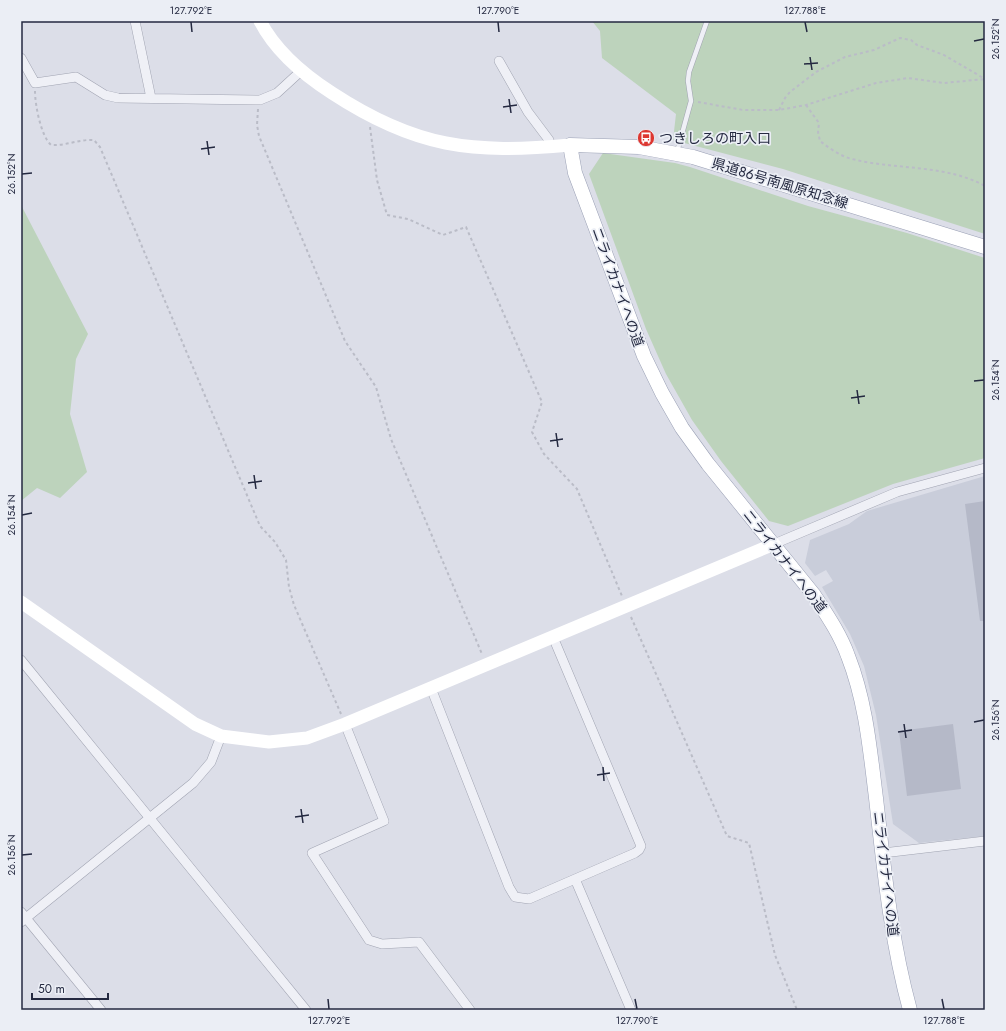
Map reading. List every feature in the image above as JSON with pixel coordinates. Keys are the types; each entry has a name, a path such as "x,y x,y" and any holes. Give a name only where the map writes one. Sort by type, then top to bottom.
{"main road":[{"name":"県道86号南風原知念線","path":"570,145 639,147 676,153 710,162 985,247"},
{"name":"ニライカナイへの道","path":"570,145 576,173 644,356 662,393 682,428 708,464 814,595 828,616 845,649 854,674 869,739 883,853 901,977 910,1010"}],"street":[{"path":"135,21 151,98"},
{"path":"260,21 289,61 301,71 349,104 368,115 414,136 446,144 487,149 570,145"},
{"path":"21,58 35,83 76,77 105,95 118,98 260,100 277,93 301,71"},
{"path":"499,61 528,112 548,140 551,147"},
{"path":"21,602 167,706 195,724 221,736 269,742 307,738 345,724 897,492 985,468"},
{"path":"431,688 509,887 515,897 529,899 639,850 640,842 553,637"},
{"path":"21,660 306,1010"},
{"path":"345,724 384,821 312,853 369,940 382,944 419,942 470,1010"},
{"path":"101,1010 23,918 193,783 211,762 221,736"},
{"path":"883,853 985,841"},
{"path":"575,878 632,1010"}],"lane":[{"path":"676,153 691,101 688,81 689,72 707,21"}],"path":[{"path":"779,110 790,92 816,72 845,57 874,50 900,38 911,40 917,45 944,55 985,79"},
{"path":"691,101 743,110 779,110 806,105 876,83 908,78 944,83 985,79"},
{"path":"35,83 35,98 46,141 51,145 59,146 86,139 94,140 100,147 260,526 275,542 286,560 289,587 294,605 345,724"},
{"path":"260,100 257,119 259,136 344,341 376,387 391,439 487,664"},
{"path":"806,105 819,124 818,132 820,141 834,152 851,159 950,173 985,186"},
{"path":"368,115 378,180 387,215 408,219 443,235 466,227 542,402 532,432 544,454 577,489 626,606 727,836 749,843 775,955 797,1010"}],"shaded area":[{"path":"985,476 985,836 919,843 893,824 876,715 864,666 850,634 822,587 833,581 826,570 815,576 805,563 810,540 849,524 867,511"}],"green space":[{"path":"592,21 985,21 985,234 783,169 673,140 676,114 602,58 600,31"},
{"path":"603,153 675,163 690,167 808,206 907,233 985,258 985,458 893,484 788,526 769,521 721,461 692,420 666,374 646,329 589,174"},
{"path":"21,205 88,334 76,359 70,414 87,472 60,498 37,488 21,501"}],"building":[{"path":"985,501 985,621 980,621 965,504"},
{"path":"953,724 961,789 907,796 899,731"}],"place":[{"name":"つきしろの町入口","path":"646,138"}]}
